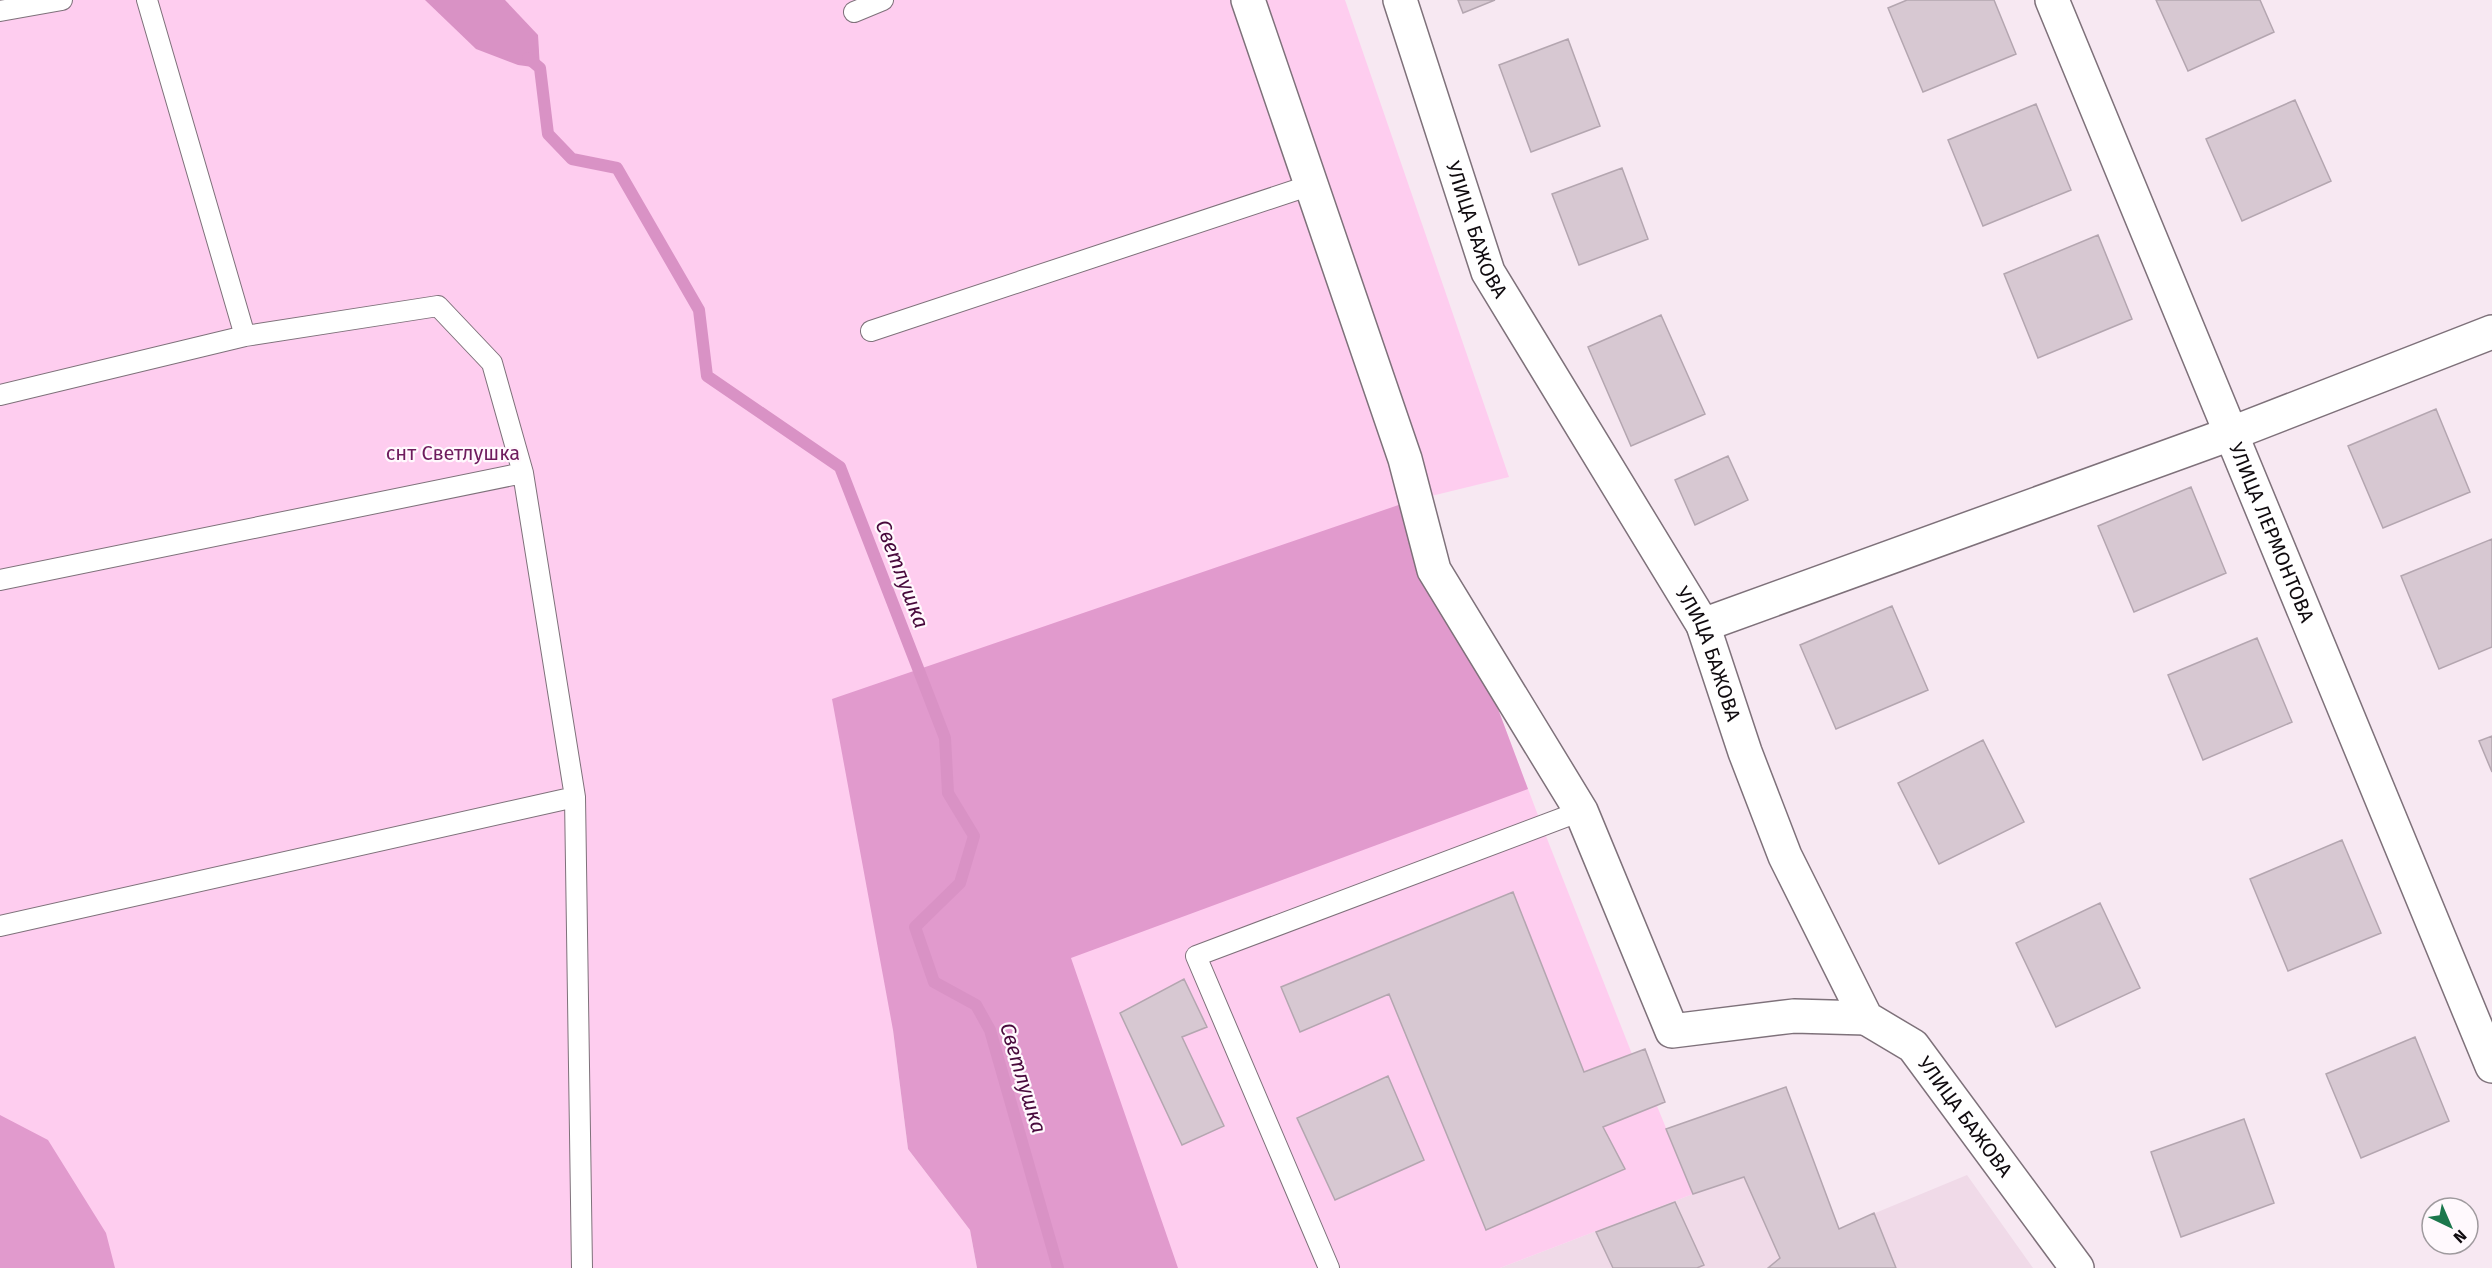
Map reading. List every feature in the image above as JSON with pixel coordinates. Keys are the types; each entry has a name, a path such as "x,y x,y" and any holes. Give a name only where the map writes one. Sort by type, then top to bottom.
{"street":[{"path":"1248,0 1405,459 1434,570 1581,811 1671,1031 1794,1016 1866,1018"},
{"name":"УЛИЦА БАЖОВА","path":"1400,0 1488,272 1703,625 1745,752 1785,856 1866,1018 1913,1047 2077,1268"},
{"name":"УЛИЦА ЛЕРМОНТОВА","path":"2052,0 2492,1066"},
{"path":"1703,625 2230,434 2492,332"}],"lane":[{"path":"0,11 62,0"},
{"path":"147,0 245,336"},
{"path":"854,12 883,0"},
{"path":"871,331 1311,185"},
{"path":"0,395 245,336 438,306 492,363 523,473 575,797 582,1268"},
{"path":"0,580 523,473"},
{"path":"0,926 575,797"},
{"path":"1329,1268 1196,956 1581,811"}],"shaded area":[{"path":"425,0 505,0 538,35 540,68 518,65 476,49"},
{"path":"1419,498 1528,789 1071,958 1178,1268 977,1268 970,1230 908,1149 893,1030 832,699"},
{"path":"0,1115 48,1140 106,1233 115,1268 0,1268"},
{"path":"1666,1129 1839,1228 1967,1175 2033,1268 1500,1268 1693,1194"}],"green space":[{"name":"снт Светлушка","path":"0,0 1345,0 1509,477 1419,499 1542,826 1632,1054 1645,1049 1665,1102 1657,1106 1693,1194 1500,1268 1167,1268 893,1030 908,1149 970,1230 977,1268 0,1268"}],"building":[{"path":"1458,0 1495,0 1463,13"},
{"path":"1907,0 1994,0 2016,54 1923,92 1888,8"},
{"path":"2156,0 2260,0 2274,32 2188,71"},
{"path":"1568,39 1600,126 1531,152 1499,65"},
{"path":"2295,100 2331,181 2242,221 2206,139"},
{"path":"2036,104 2071,190 1983,226 1948,140"},
{"path":"1622,168 1648,239 1579,265 1552,194"},
{"path":"2098,235 2132,319 2038,358 2004,274"},
{"path":"1661,315 1705,414 1631,446 1588,347"},
{"path":"2436,409 2470,492 2383,528 2348,446"},
{"path":"1728,456 1748,500 1695,525 1675,480"},
{"path":"2191,487 2226,573 2134,612 2098,526"},
{"path":"2492,539 2492,647 2439,669 2401,576"},
{"path":"1892,606 1928,690 1836,729 1800,645"},
{"path":"2257,638 2292,722 2203,760 2168,675"},
{"path":"2492,736 2492,772 2479,741"},
{"path":"1983,740 2024,822 1939,864 1898,783"},
{"path":"2342,840 2381,933 2288,971 2250,879"},
{"path":"1513,892 1584,1072 1645,1049 1665,1102 1603,1127 1625,1169 1486,1230 1389,994 1300,1032 1281,987"},
{"path":"2100,903 2140,988 2056,1027 2016,943"},
{"path":"1184,979 1207,1027 1182,1037 1224,1126 1182,1145 1120,1013"},
{"path":"2415,1037 2449,1121 2361,1158 2326,1074"},
{"path":"1388,1076 1424,1160 1335,1200 1297,1118"},
{"path":"1786,1087 1839,1229 1874,1213 1896,1268 1768,1268 1780,1258 1744,1177 1693,1194 1666,1129"},
{"path":"2244,1119 2274,1203 2181,1237 2151,1152"},
{"path":"1675,1202 1704,1265 1697,1268 1613,1268 1596,1232"}],"waterway":[{"name":"Светлушка","path":"528,58 540,68 548,134 572,159 617,168 699,310 707,376 840,467 945,738 948,793 974,836 960,883 915,927 934,982 976,1005 990,1030 1058,1268"}]}
